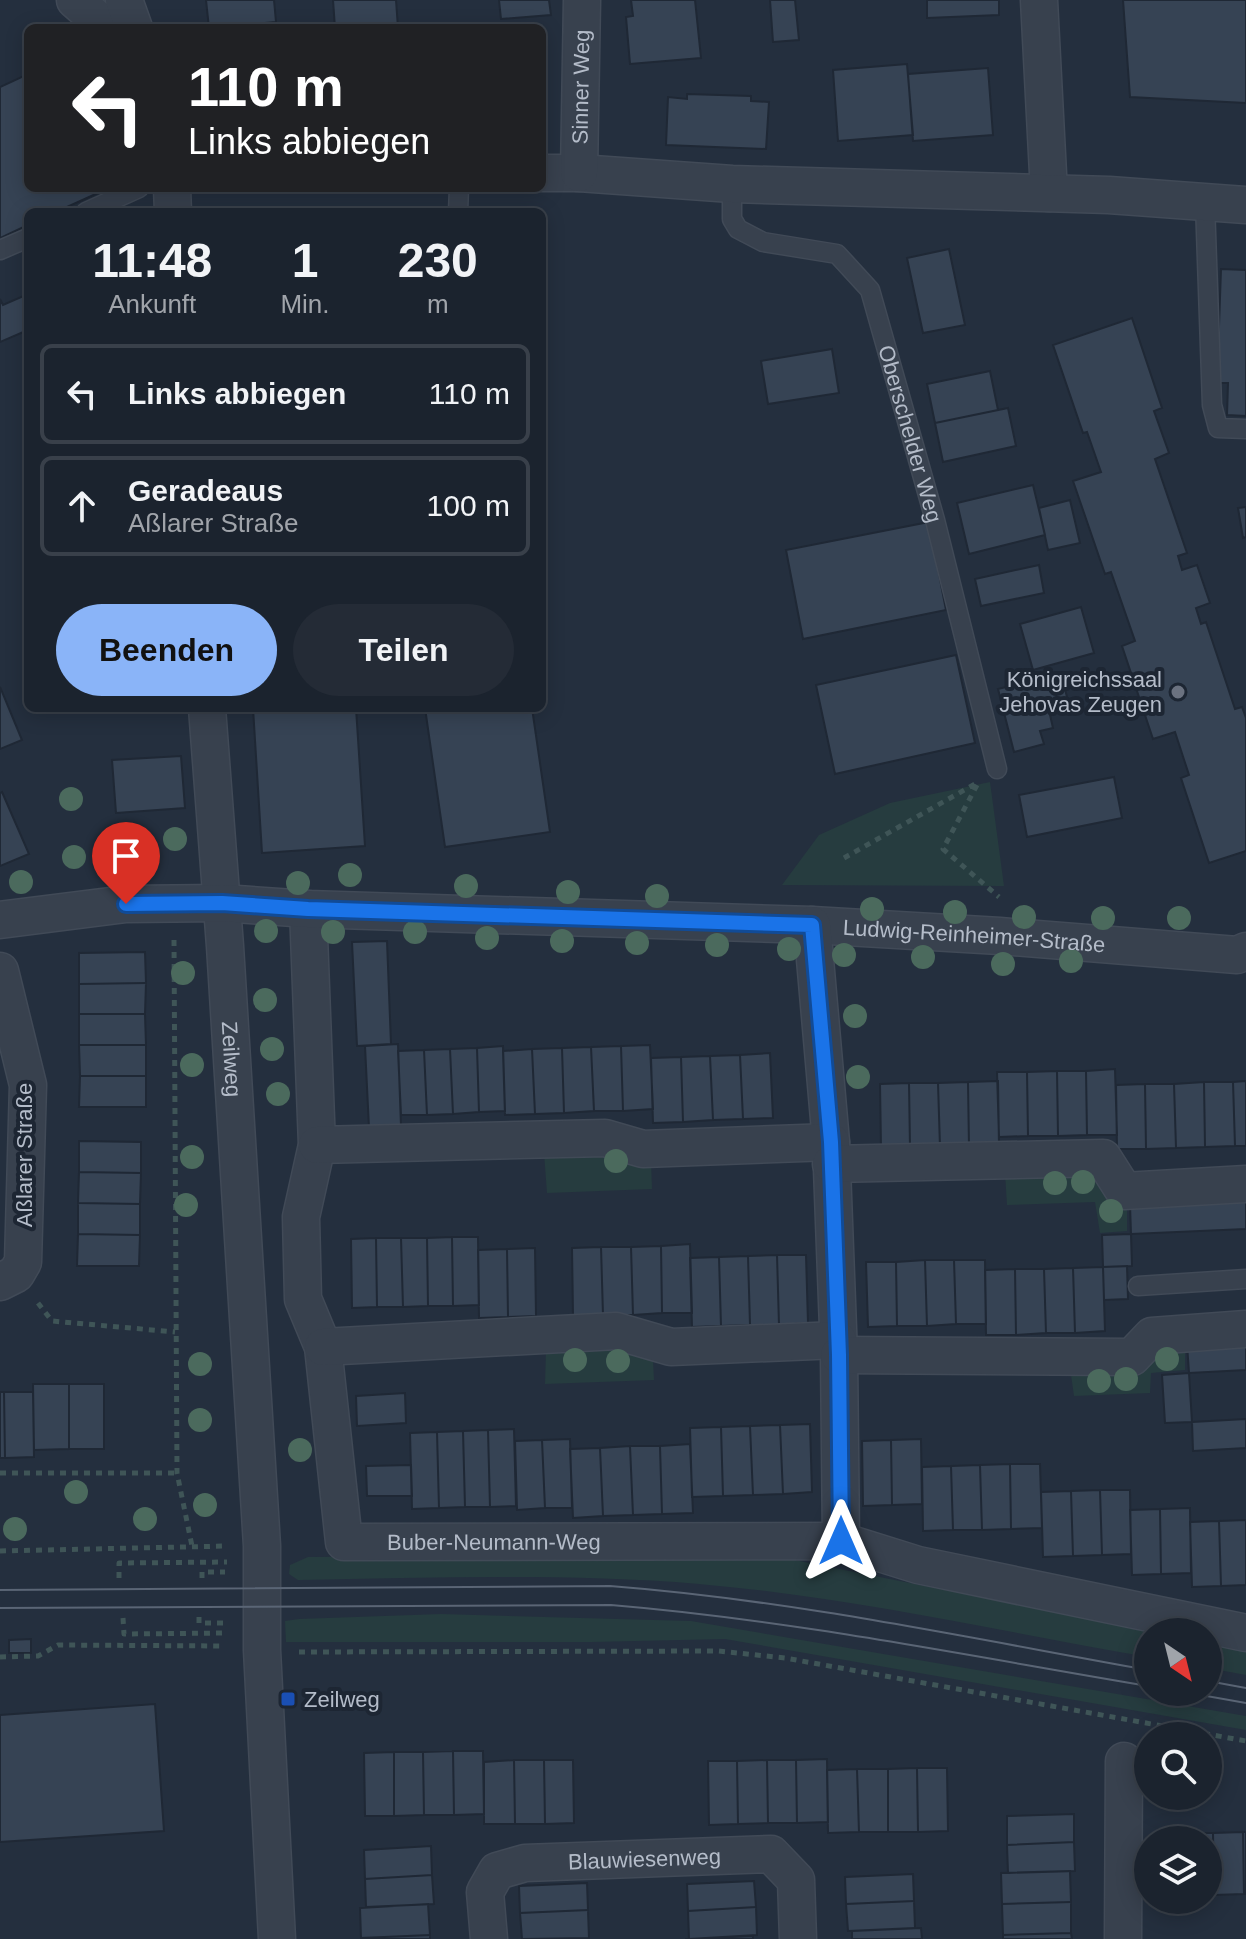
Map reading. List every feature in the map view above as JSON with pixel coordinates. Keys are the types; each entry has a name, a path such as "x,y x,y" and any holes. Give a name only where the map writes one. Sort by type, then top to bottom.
{"street":[{"path":"75,0 102,24"},
{"path":"124,0 133,24"},
{"name":"Sinner Weg","path":"579,173 582,0"},
{"path":"1039,0 1049,193"},
{"path":"546,173 732,184 1109,195 1246,205"},
{"name":"Zeilweg","path":"207,712 262,1546 262,1650 277,1939"},
{"path":"0,920 126,904 222,903"},
{"name":"Ludwig-Reinheimer-Straße","path":"222,903 308,909 812,925 1237,955 1246,951"},
{"name":"Buber-Neumann-Weg","path":"308,909 317,1145 301,1217 303,1299 323,1347 344,1542 841,1541 918,1565 1246,1633"},
{"path":"812,925 831,1153 841,1541"},
{"name":"Aßlarer Straße","path":"0,971 28,1085 23,1262 8,1278"},
{"path":"317,1145 605,1138 643,1149 1103,1158 1124,1191 1246,1184"},
{"path":"323,1347 616,1331 671,1347 838,1348 1132,1357 1152,1336 1246,1329"},
{"path":"1123,1939 1124,1761"},
{"name":"Blauwiesenweg","path":"489,1939 485,1892 497,1871 525,1863 771,1854 796,1880 798,1939"}],"lane":[{"name":"Oberschelder Weg","path":"732,184 732,219 738,229 763,242 837,254 870,290 935,520 997,769"},
{"path":"95,208 130,192"},
{"path":"1205,203 1212,405 1218,428 1246,429"},
{"path":"0,250 24,240"},
{"path":"1138,1286 1246,1279"}],"path":[{"path":"844,858 980,780 943,849 999,897"},
{"path":"175,903 177,1473 192,1546"},
{"path":"8,1278 52,1321 175,1332"},
{"path":"0,1473 177,1473"},
{"path":"0,1551 262,1546"},
{"path":"119,1578 119,1563 214,1562"},
{"path":"202,1578 202,1572 225,1572"},
{"path":"199,1617 199,1623 221,1623"},
{"path":"123,1618 124,1634 231,1633"},
{"path":"0,1657 38,1656 58,1645 230,1646"},
{"path":"290,1652 732,1652 785,1658 1246,1741"}],"green space":[{"path":"990,782 1004,886 782,885 819,835 890,803"},
{"path":"544,1153 651,1161 652,1189 547,1193"},
{"path":"1101,1166 1127,1205 1127,1231 1100,1233 1095,1202 1007,1205 1005,1173"},
{"path":"621,1343 653,1360 654,1380 545,1384 546,1350"},
{"path":"1153,1346 1185,1346 1185,1370 1151,1373 1150,1393 1074,1396 1070,1368"},
{"path":"769,1555 1134,1628 1134,1654 868,1606 699,1584 548,1577 298,1580 289,1574 290,1565 308,1557"},
{"path":"441,1614 691,1621 1134,1697 1134,1706 1188,1706 1246,1716 1246,1730 1222,1726 1222,1722 1200,1722 725,1639 286,1642 285,1621"},
{"path":"1222,1645 1246,1650 1246,1675 1222,1671"}],"building":[{"path":"206,0 274,0 276,22 209,24"},
{"path":"333,0 396,0 398,24 335,24"},
{"path":"499,0 549,0 551,15 501,19"},
{"path":"631,0 695,0 701,58 630,64 626,17 633,16"},
{"path":"770,0 795,0 799,40 773,42"},
{"path":"927,0 999,0 999,15 927,18"},
{"path":"1123,0 1246,0 1246,103 1130,97"},
{"path":"907,64 913,135 838,141 833,70"},
{"path":"988,68 993,135 913,141 908,74"},
{"path":"24,76 24,192 100,192 65,208 24,208 24,227 0,238 0,87"},
{"path":"687,94 751,96 751,101 769,102 766,149 666,145 668,97 687,99"},
{"path":"949,249 965,325 923,333 907,258"},
{"path":"1221,269 1246,270 1246,416 1227,415 1228,383 1217,383"},
{"path":"24,296 24,332 0,342 0,299 3,305"},
{"path":"1132,318 1162,408 1154,411 1169,453 1155,459 1187,553 1178,556 1182,570 1197,565 1210,603 1196,608 1201,624 1206,622 1235,709 1242,707 1246,718 1246,851 1209,863 1181,778 1189,775 1175,732 1153,739 1122,646 1135,641 1111,572 1105,574 1073,481 1101,472 1087,432 1083,433 1053,345"},
{"path":"832,349 839,393 768,404 761,361"},
{"path":"990,371 998,410 935,423 927,384"},
{"path":"1008,408 1016,446 943,462 935,423"},
{"path":"1033,485 1045,535 969,554 957,503"},
{"path":"1070,500 1080,543 1048,550 1039,508"},
{"path":"1246,507 1246,537 1243,538 1238,508"},
{"path":"929,522 946,610 803,639 786,550"},
{"path":"1039,565 1044,593 981,606 975,579"},
{"path":"1081,607 1094,653 1033,670 1020,624"},
{"path":"956,655 975,743 835,774 816,685"},
{"path":"1061,673 1068,701 1048,706 1053,728 1040,731 1044,744 1014,752 998,689"},
{"path":"0,687 22,740 0,749"},
{"path":"253,712 356,712 365,846 262,853"},
{"path":"426,712 533,712 550,832 445,847"},
{"path":"181,756 185,808 116,813 112,760"},
{"path":"1114,777 1122,818 1027,837 1019,795"},
{"path":"0,793 29,854 0,866"},
{"path":"387,941 391,1044 357,1046 352,942"},
{"path":"145,952 146,983 79,984 79,953"},
{"path":"146,983 145,1014 79,1014 79,984"},
{"path":"79,1014 145,1014 146,1045 79,1045"},
{"path":"398,1044 401,1126 369,1128 365,1046"},
{"path":"79,1045 146,1045 146,1076 80,1076"},
{"path":"650,1045 653,1109 623,1111 621,1046"},
{"path":"503,1046 505,1111 479,1112 477,1048"},
{"path":"621,1046 623,1111 594,1111 591,1047"},
{"path":"591,1047 594,1111 564,1113 562,1048"},
{"path":"477,1048 479,1112 453,1114 450,1049"},
{"path":"562,1048 564,1113 535,1114 532,1049"},
{"path":"450,1049 453,1114 427,1115 424,1050"},
{"path":"532,1049 535,1114 505,1115 503,1051"},
{"path":"424,1050 427,1115 401,1115 398,1051"},
{"path":"770,1053 773,1118 743,1119 740,1055"},
{"path":"740,1055 743,1119 713,1120 710,1056"},
{"path":"710,1056 713,1120 683,1122 681,1057"},
{"path":"681,1057 683,1122 653,1123 651,1058"},
{"path":"1115,1069 1117,1135 1087,1135 1086,1071"},
{"path":"1057,1071 1058,1136 1028,1136 1027,1072"},
{"path":"1057,1071 1086,1071 1087,1135 1058,1136"},
{"path":"997,1072 1027,1072 1028,1136 999,1137"},
{"path":"80,1076 146,1076 146,1107 79,1107"},
{"path":"998,1081 999,1146 969,1147 968,1082"},
{"path":"1246,1081 1246,1146 1235,1146 1233,1082"},
{"path":"968,1082 969,1147 940,1147 938,1083"},
{"path":"1204,1082 1205,1147 1176,1148 1174,1084"},
{"path":"1204,1082 1233,1082 1235,1146 1205,1147"},
{"path":"909,1083 910,1148 881,1149 880,1084"},
{"path":"909,1083 938,1083 940,1147 910,1148"},
{"path":"1145,1084 1146,1149 1117,1149 1116,1085"},
{"path":"1145,1084 1174,1084 1176,1148 1146,1149"},
{"path":"79,1141 141,1142 141,1173 79,1172"},
{"path":"79,1172 141,1173 140,1204 78,1203"},
{"path":"1246,1200 1246,1229 1131,1234 1130,1205"},
{"path":"78,1203 140,1204 140,1235 78,1234"},
{"path":"78,1234 140,1235 139,1266 77,1266"},
{"path":"1131,1234 1132,1266 1103,1267 1102,1235"},
{"path":"452,1237 453,1306 428,1306 427,1238"},
{"path":"452,1237 478,1237 479,1305 453,1306"},
{"path":"376,1238 377,1307 352,1308 351,1239"},
{"path":"376,1238 401,1238 403,1307 377,1307"},
{"path":"401,1238 427,1238 428,1306 403,1307"},
{"path":"690,1244 692,1313 662,1313 661,1246"},
{"path":"661,1246 662,1313 633,1315 631,1247"},
{"path":"601,1247 603,1315 573,1316 572,1248"},
{"path":"601,1247 631,1247 633,1315 603,1315"},
{"path":"535,1248 536,1316 508,1317 507,1249"},
{"path":"507,1249 508,1317 479,1318 478,1250"},
{"path":"777,1255 779,1325 750,1325 748,1256"},
{"path":"777,1255 806,1255 808,1323 779,1325"},
{"path":"748,1256 750,1325 721,1326 719,1257"},
{"path":"719,1257 721,1326 692,1327 690,1258"},
{"path":"925,1260 927,1326 897,1326 896,1262"},
{"path":"925,1260 954,1260 956,1324 927,1326"},
{"path":"954,1260 985,1260 986,1324 956,1324"},
{"path":"866,1262 896,1262 897,1326 868,1327"},
{"path":"1127,1266 1128,1299 1104,1300 1103,1267"},
{"path":"1103,1267 1105,1331 1075,1333 1073,1268"},
{"path":"1073,1268 1075,1333 1046,1333 1044,1269"},
{"path":"1015,1269 1016,1335 986,1335 985,1270"},
{"path":"1015,1269 1044,1269 1046,1333 1016,1335"},
{"path":"1246,1342 1246,1370 1189,1373 1187,1344"},
{"path":"1189,1373 1192,1422 1165,1423 1162,1375"},
{"path":"33,1384 69,1384 69,1449 34,1450"},
{"path":"69,1384 104,1384 104,1449 69,1449"},
{"path":"0,1392 4,1392 5,1458 0,1458"},
{"path":"4,1392 33,1392 34,1457 5,1458"},
{"path":"405,1393 406,1423 357,1426 356,1396"},
{"path":"1246,1419 1246,1448 1193,1451 1192,1422"},
{"path":"810,1424 812,1492 783,1494 780,1425"},
{"path":"780,1425 783,1494 753,1495 750,1426"},
{"path":"750,1426 753,1495 723,1496 721,1427"},
{"path":"721,1427 723,1496 692,1497 690,1428"},
{"path":"514,1429 516,1506 490,1507 488,1430"},
{"path":"488,1430 490,1507 465,1507 463,1431"},
{"path":"463,1431 465,1507 439,1508 437,1432"},
{"path":"437,1432 439,1508 412,1509 410,1433"},
{"path":"570,1439 572,1508 545,1508 542,1440"},
{"path":"921,1439 922,1504 892,1505 891,1440"},
{"path":"542,1440 545,1508 517,1510 515,1441"},
{"path":"891,1440 892,1505 863,1506 862,1441"},
{"path":"690,1444 693,1513 662,1514 660,1446"},
{"path":"630,1446 633,1515 603,1516 600,1448"},
{"path":"630,1446 660,1446 662,1514 633,1515"},
{"path":"600,1448 603,1516 573,1518 570,1449"},
{"path":"1010,1464 1011,1529 982,1530 980,1465"},
{"path":"1010,1464 1040,1464 1042,1528 1011,1529"},
{"path":"411,1465 412,1496 367,1496 366,1466"},
{"path":"980,1465 982,1530 953,1530 951,1466"},
{"path":"951,1466 953,1530 923,1531 922,1467"},
{"path":"1100,1490 1102,1555 1073,1556 1071,1491"},
{"path":"1100,1490 1130,1490 1131,1554 1102,1555"},
{"path":"1071,1491 1073,1556 1043,1557 1041,1492"},
{"path":"1190,1508 1191,1573 1161,1574 1160,1509"},
{"path":"1160,1509 1161,1574 1132,1575 1130,1510"},
{"path":"1246,1520 1246,1585 1221,1586 1219,1521"},
{"path":"1219,1521 1221,1586 1192,1587 1190,1522"},
{"path":"31,1639 31,1653 9,1653 9,1640"},
{"path":"155,1704 164,1831 0,1842 0,1715"},
{"path":"453,1751 454,1815 424,1815 423,1752"},
{"path":"453,1751 483,1751 484,1814 454,1815"},
{"path":"394,1752 394,1816 365,1816 364,1753"},
{"path":"394,1752 423,1752 424,1815 394,1816"},
{"path":"827,1759 828,1822 797,1823 796,1760"},
{"path":"514,1760 515,1824 484,1824 484,1762"},
{"path":"514,1760 544,1760 545,1824 515,1824"},
{"path":"544,1760 573,1760 574,1823 545,1824"},
{"path":"767,1760 768,1823 738,1824 737,1761"},
{"path":"767,1760 796,1760 797,1823 768,1823"},
{"path":"708,1761 737,1761 738,1824 709,1825"},
{"path":"917,1768 918,1832 888,1832 888,1769"},
{"path":"917,1768 947,1768 948,1831 918,1832"},
{"path":"857,1769 859,1832 828,1833 827,1770"},
{"path":"857,1769 888,1769 888,1832 859,1832"},
{"path":"1074,1814 1074,1842 1007,1845 1007,1816"},
{"path":"1243,1832 1244,1894 1222,1895 1222,1833"},
{"path":"1243,1832 1246,1832 1246,1894 1244,1894"},
{"path":"1074,1842 1075,1871 1008,1873 1007,1845"},
{"path":"431,1846 432,1875 365,1879 364,1850"},
{"path":"1070,1871 1071,1902 1002,1904 1001,1873"},
{"path":"913,1874 914,1901 846,1904 845,1877"},
{"path":"432,1875 434,1904 366,1907 365,1879"},
{"path":"754,1881 756,1907 688,1911 687,1884"},
{"path":"587,1883 588,1910 520,1913 519,1886"},
{"path":"914,1901 915,1928 848,1931 846,1904"},
{"path":"1071,1902 1071,1933 1003,1935 1002,1904"},
{"path":"428,1904 430,1935 361,1938 360,1908"},
{"path":"756,1907 757,1935 689,1939 688,1911"},
{"path":"588,1910 589,1938 522,1939 520,1913"},
{"path":"921,1928 922,1939 852,1939 852,1931"},
{"path":"1071,1933 1072,1939 1003,1939 1003,1935"},
{"path":"430,1935 430,1939 361,1939 361,1938"},
{"path":"753,1936 753,1939 689,1939"}],"tram line":[{"path":"0,1590 610,1586 813,1610 1134,1667"},
{"path":"0,1608 611,1605 813,1629 1134,1684"},
{"path":"1222,1684 1246,1688"},
{"path":"1222,1699 1246,1703"}],"place":[{"name":"Königreichssaal Jehovas Zeugen","path":"1178,692"},
{"name":"Zeilweg","path":"288,1699"}],"route":[{"path":"126,904 222,903 308,909 812,925 831,1142 839,1355 841,1541"}]}
